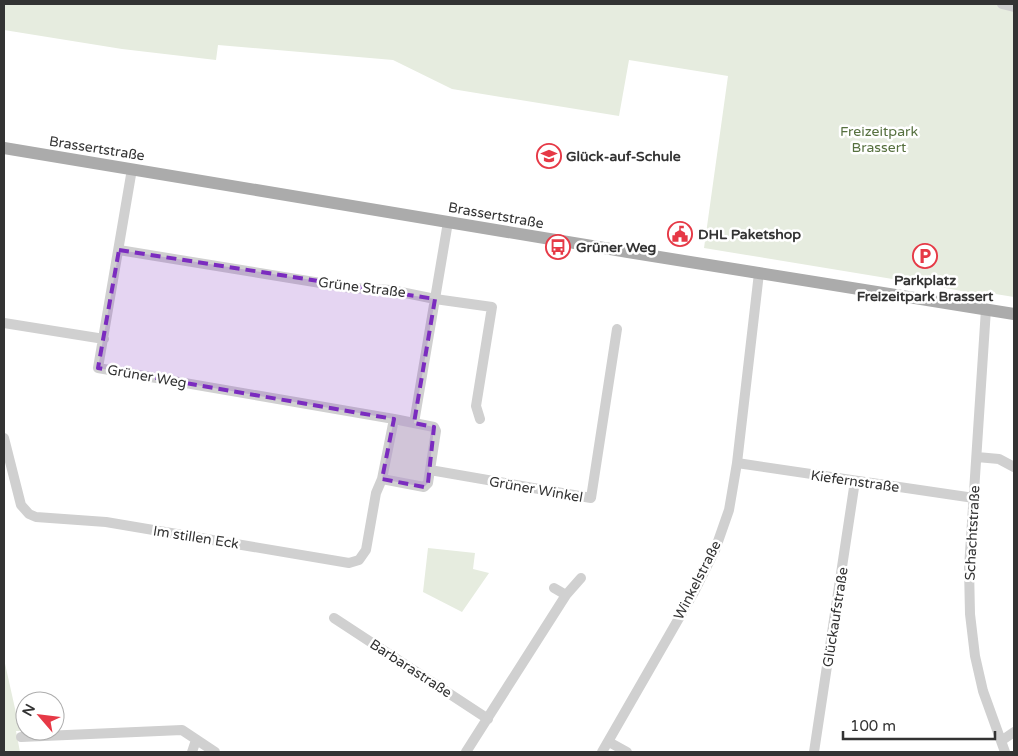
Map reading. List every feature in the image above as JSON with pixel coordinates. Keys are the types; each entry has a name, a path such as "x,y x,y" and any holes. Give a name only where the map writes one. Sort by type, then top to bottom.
{"main road":[{"name":"Brassertstraße","path":"4,148 1014,314"}],"street":[{"path":"1002,4 1014,7"},
{"name":"Grüner Weg","path":"132,170 98,368 434,427 436,431 430,470"},
{"path":"414,423 448,222"},
{"name":"Grüne Straße","path":"119,250 351,288 391,290 492,307 476,406 480,419"},
{"name":"Winkelstraße","path":"602,752 694,592 715,550 729,510 737,463 759,273"},
{"name":"Schachtstraße","path":"986,309 969,568 970,614 975,656 983,691 1005,752"},
{"path":"4,323 104,339"},
{"name":"Grüner Winkel","path":"430,470 592,498 617,329"},
{"path":"394,419 382,479 424,486 428,483 430,470"},
{"name":"Im stillen Eck","path":"4,438 21,505 29,514 36,517 106,522 349,563 359,560 366,550 376,492 382,479"},
{"path":"977,456 998,459 1014,467"},
{"name":"Kiefernstraße","path":"737,463 974,498"},
{"name":"Glückaufstraße","path":"814,752 856,481"},
{"path":"466,752 566,595 581,578"},
{"path":"554,588 566,595"},
{"name":"Barbarastraße","path":"334,618 488,718"},
{"path":"65,735 182,730 215,752"},
{"path":"1001,741 1014,732"},
{"path":"192,752 196,740"},
{"path":"609,742 627,752"}],"highlighted area":[{"path":"119,250 435,299 414,423 434,427 428,483 424,487 382,479 394,419 98,368"}],"green space":[{"name":"Freizeitpark Brassert","path":"4,4 1002,4 1014,7 1014,297 977,291 977,294 704,248 728,76 629,60 619,116 452,89 393,60 218,45 216,60 122,49 4,30"},
{"path":"400,424 430,429 433,433 426,479 422,483 389,478 386,473 395,428"},
{"path":"428,548 475,553 473,569 489,573 462,612 423,592"},
{"path":"4,659 15,708 15,741 18,741 20,752 4,752"}],"place":[{"name":"Glück-auf-Schule","path":"549,156"},
{"name":"DHL Paketshop","path":"680,234"},
{"name":"Grüner Weg","path":"558,247"},
{"name":"Parkplatz Freizeitpark Brassert","path":"925,256"}]}
